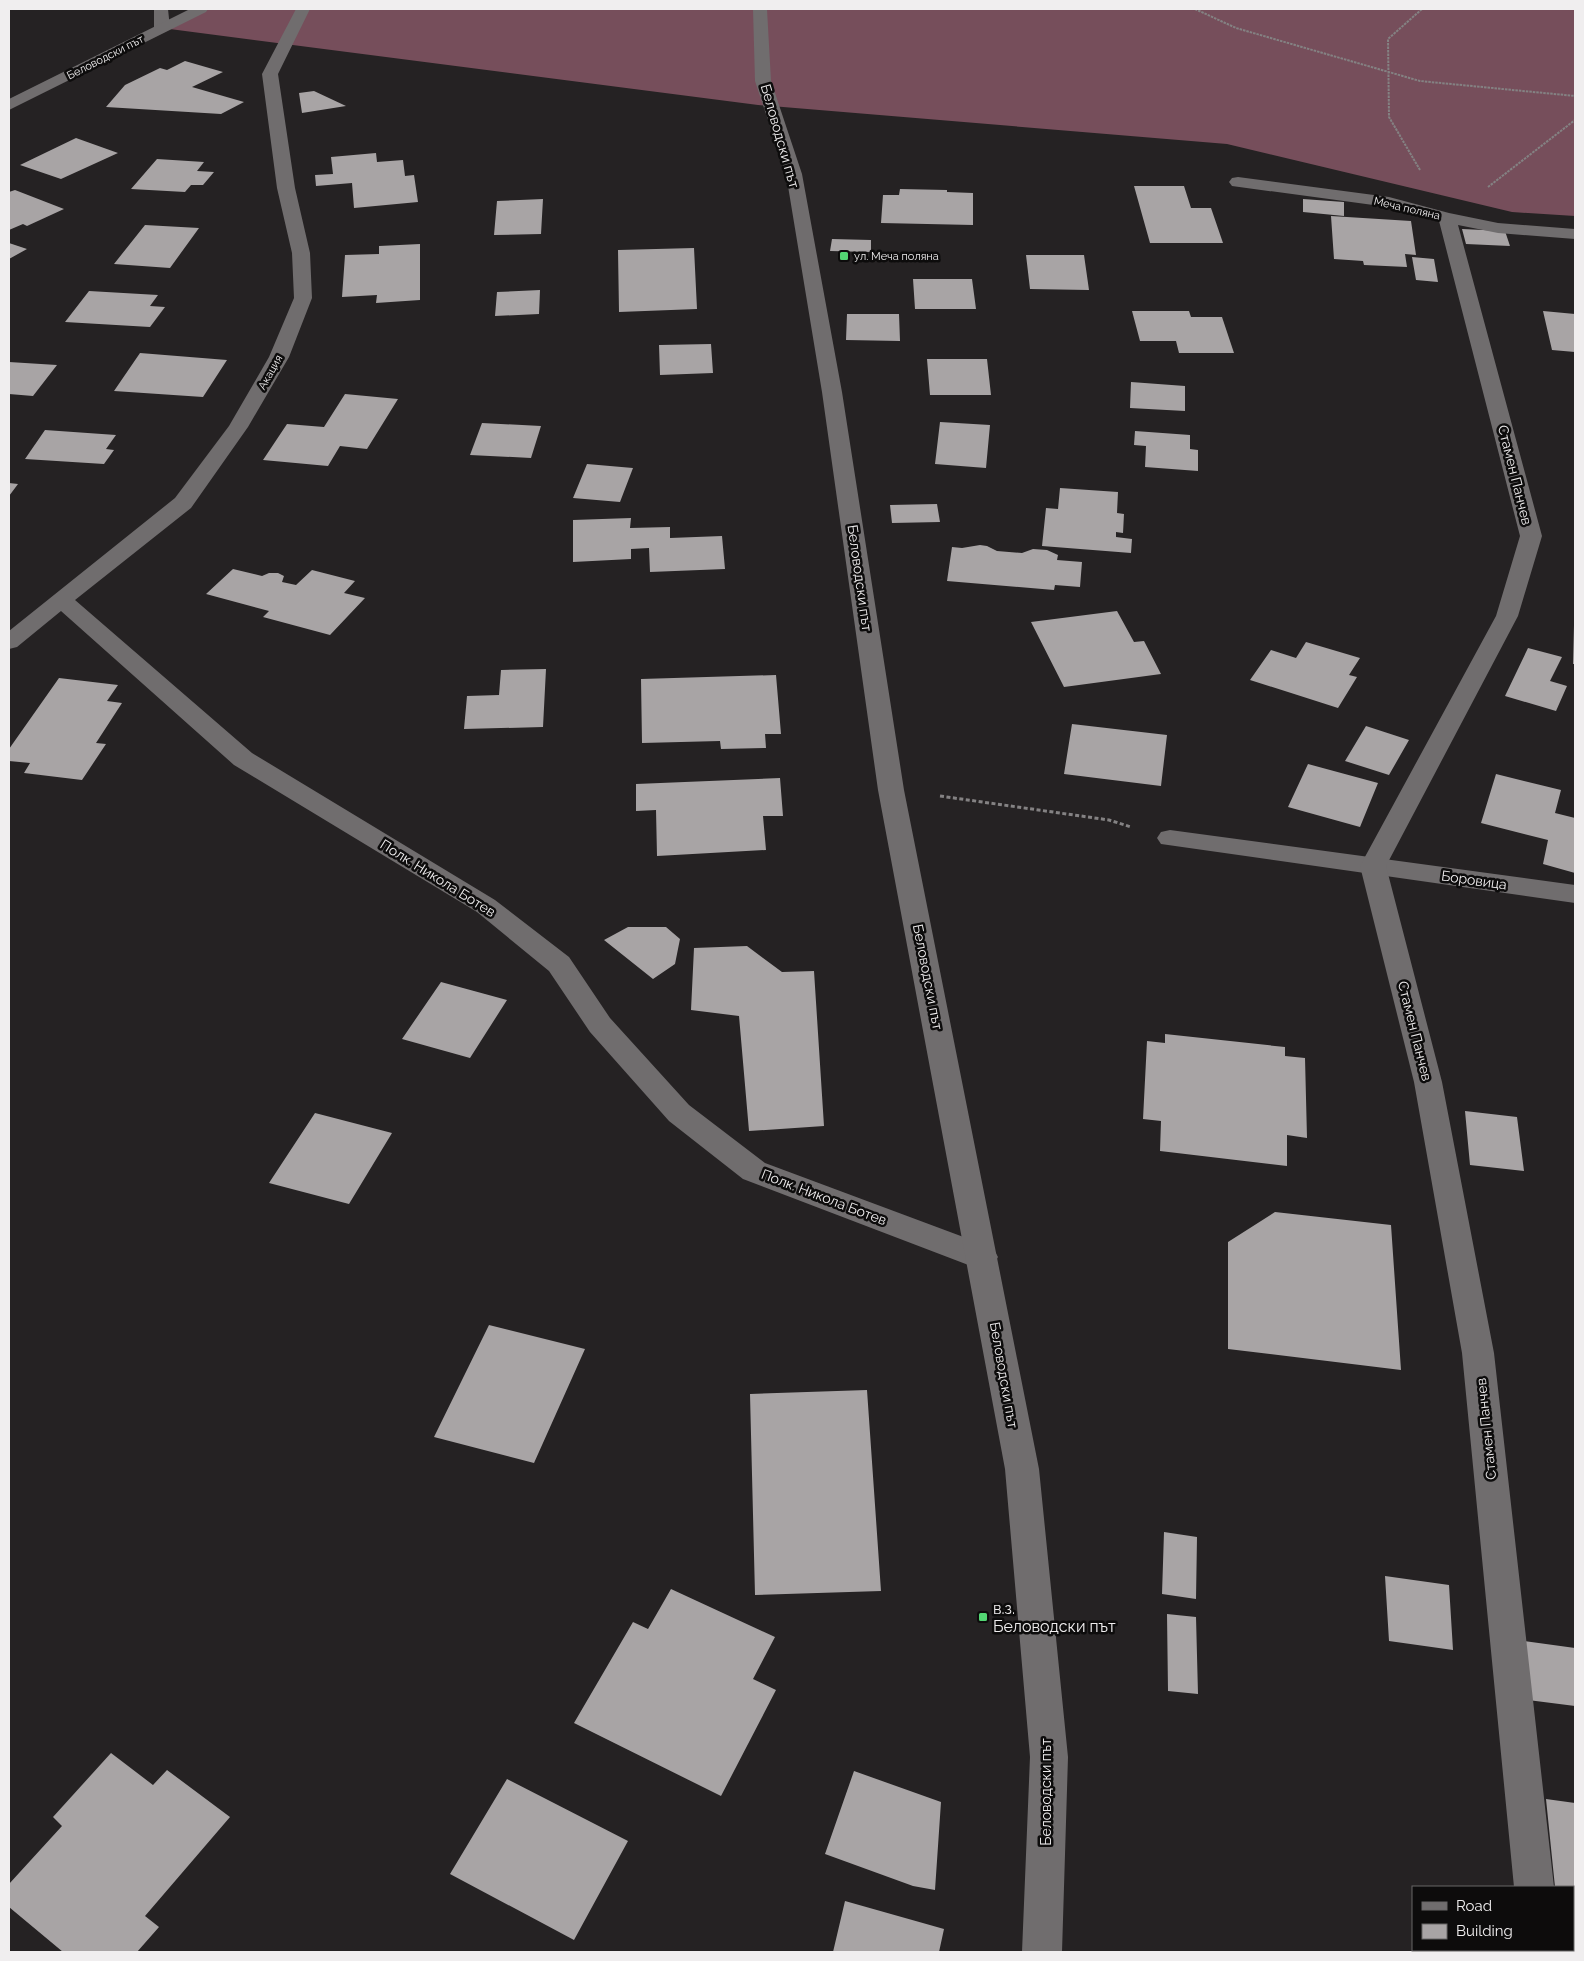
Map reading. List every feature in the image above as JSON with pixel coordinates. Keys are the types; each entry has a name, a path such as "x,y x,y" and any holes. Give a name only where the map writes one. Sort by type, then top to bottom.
{"street":[{"path":"161,9 162,28"},
{"name":"Беловодски път","path":"9,106 201,9"},
{"name":"Акация","path":"9,642 183,504 243,419 279,356 303,298 302,252 286,188 270,74 303,9"},
{"name":"Беловодски път","path":"760,9 763,81 794,174 832,392 892,790 1022,1469 1049,1757 1042,1952"},
{"name":"Меча поляна","path":"1238,182 1388,202 1447,218 1498,228 1575,234"},
{"name":"Стамен Панчев","path":"1447,218 1531,536 1507,616 1373,866 1428,1082 1478,1353 1534,1886"},
{"name":"Полк. Никола Ботев","path":"63,601 242,760 486,906 560,964 600,1025 679,1113 754,1171 982,1257"},
{"name":"Боровица","path":"1170,838 1575,894"}],"path":[{"path":"1195,9 1236,28 1420,81 1575,96"},
{"path":"1422,9 1388,39 1389,117 1447,218 1575,120"},
{"path":"892,790 1109,820 1170,838"}],"shaded area":[{"path":"201,9 1575,9 1575,216 1512,212 1227,144 758,105 162,28"}],"building":[{"path":"185,61 223,72 192,87 244,102 221,114 106,107 125,85 160,68 167,70"},
{"path":"314,91 346,106 302,113 299,93"},
{"path":"76,138 118,153 61,179 20,165"},
{"path":"376,153 377,162 403,160 405,176 414,175 418,202 354,208 352,183 316,186 315,175 333,174 331,157"},
{"path":"157,159 204,162 197,171 214,172 203,185 191,185 185,192 131,189"},
{"path":"1134,186 1184,186 1191,208 1211,208 1223,243 1150,243"},
{"path":"900,189 947,190 947,192 973,193 973,225 881,223 883,195 899,195"},
{"path":"15,190 64,209 27,226 23,224 9,230 9,192"},
{"path":"543,199 541,234 494,235 497,201"},
{"path":"1303,199 1344,202 1344,216 1303,212"},
{"path":"1331,216 1411,221 1416,255 1405,254 1407,267 1364,265 1363,261 1334,259"},
{"path":"145,225 199,228 170,268 114,264"},
{"path":"1462,229 1505,231 1510,246 1466,244"},
{"path":"832,239 871,240 871,252 830,251"},
{"path":"9,243 27,249 9,259"},
{"path":"420,244 420,300 376,303 377,295 342,297 345,255 379,254 379,246"},
{"path":"694,248 697,309 619,312 618,250"},
{"path":"1026,255 1084,255 1089,290 1030,289"},
{"path":"1412,257 1434,259 1438,282 1416,280"},
{"path":"913,279 972,279 976,309 915,309"},
{"path":"540,290 539,314 495,316 497,292"},
{"path":"89,291 158,295 150,306 165,307 150,327 65,322"},
{"path":"1132,311 1189,311 1191,317 1222,317 1234,353 1179,353 1176,341 1140,341"},
{"path":"1543,311 1575,314 1575,352 1552,350"},
{"path":"847,314 899,314 900,341 846,340"},
{"path":"711,344 713,373 660,375 659,345"},
{"path":"140,353 227,360 203,397 114,391"},
{"path":"927,359 987,359 991,395 930,395"},
{"path":"9,362 57,365 33,396 9,394"},
{"path":"1131,382 1185,386 1185,411 1130,408"},
{"path":"345,394 398,399 367,449 340,446 328,466 263,460 287,424 324,427"},
{"path":"940,422 990,425 986,468 935,464"},
{"path":"482,423 541,426 531,458 470,455"},
{"path":"45,430 116,435 106,449 114,450 104,464 25,459"},
{"path":"1135,431 1190,435 1190,449 1198,450 1198,471 1145,467 1146,446 1134,445"},
{"path":"587,464 633,468 620,502 573,498"},
{"path":"9,483 18,484 9,496"},
{"path":"1060,488 1118,492 1117,513 1124,514 1123,533 1116,532 1116,537 1132,539 1131,553 1042,546 1046,508 1058,509"},
{"path":"937,504 940,522 892,523 890,505"},
{"path":"631,518 630,528 670,527 670,538 722,536 725,569 650,572 649,548 631,549 631,559 573,562 573,520"},
{"path":"980,545 997,551 1022,553 1033,549 1047,550 1058,555 1057,560 1082,562 1080,587 1055,585 1054,590 947,581 952,547 962,548"},
{"path":"233,569 262,576 269,573 278,573 284,576 282,582 296,585 312,570 355,581 344,593 365,598 330,635 263,617 269,611 206,594"},
{"path":"1117,611 1134,642 1144,641 1161,674 1064,687 1031,622"},
{"path":"1574,625 1575,664 1573,664"},
{"path":"1306,642 1360,658 1349,675 1357,677 1338,708 1250,680 1271,650 1296,658"},
{"path":"1528,648 1562,657 1550,681 1567,686 1556,711 1505,696"},
{"path":"546,669 543,727 464,729 467,696 499,695 501,670"},
{"path":"776,675 781,734 765,734 766,748 721,749 720,741 642,743 641,679"},
{"path":"59,678 118,685 107,701 122,703 96,743 106,744 82,780 24,773 30,763 9,761 9,749"},
{"path":"1072,724 1167,735 1161,786 1064,774"},
{"path":"1366,726 1409,740 1389,775 1345,761"},
{"path":"1308,764 1378,783 1360,827 1288,807"},
{"path":"1496,774 1561,790 1555,813 1575,818 1575,873 1543,864 1548,840 1481,823"},
{"path":"780,778 783,816 763,816 766,850 657,856 656,810 636,811 636,784"},
{"path":"628,927 666,927 680,939 675,964 653,979 604,940"},
{"path":"747,946 782,972 814,971 824,1126 749,1131 739,1016 691,1010 694,948"},
{"path":"441,982 507,1000 470,1058 402,1039"},
{"path":"1165,1034 1285,1047 1285,1056 1305,1058 1307,1138 1287,1135 1287,1166 1160,1151 1161,1121 1143,1119 1147,1041 1165,1043"},
{"path":"1465,1111 1517,1117 1524,1171 1470,1165"},
{"path":"315,1113 392,1133 349,1204 269,1183"},
{"path":"1275,1212 1391,1225 1401,1370 1228,1349 1228,1242"},
{"path":"489,1325 585,1349 534,1463 434,1437"},
{"path":"867,1390 881,1591 755,1595 750,1394"},
{"path":"1164,1532 1197,1537 1196,1599 1162,1594"},
{"path":"1385,1576 1449,1585 1453,1650 1389,1641"},
{"path":"671,1589 775,1637 753,1679 776,1690 721,1796 574,1723 633,1622 648,1629"},
{"path":"1167,1614 1196,1617 1198,1694 1168,1691"},
{"path":"1516,1640 1575,1648 1575,1706 1521,1699"},
{"path":"111,1753 153,1785 167,1770 230,1817 145,1916 159,1927 137,1952 63,1952 9,1907 9,1884 62,1826 53,1817"},
{"path":"854,1771 941,1802 935,1890 913,1886 825,1854"},
{"path":"507,1779 628,1841 574,1940 450,1874"},
{"path":"1546,1799 1575,1803 1575,1952 1560,1952 1574,1951 1574,1886 1555,1886"},
{"path":"845,1901 944,1929 939,1952 833,1952"}],"place":[{"name":"ул. Меча поляна","path":"844,256"},
{"name":"в.з. Беловодски път","path":"983,1617"}]}
